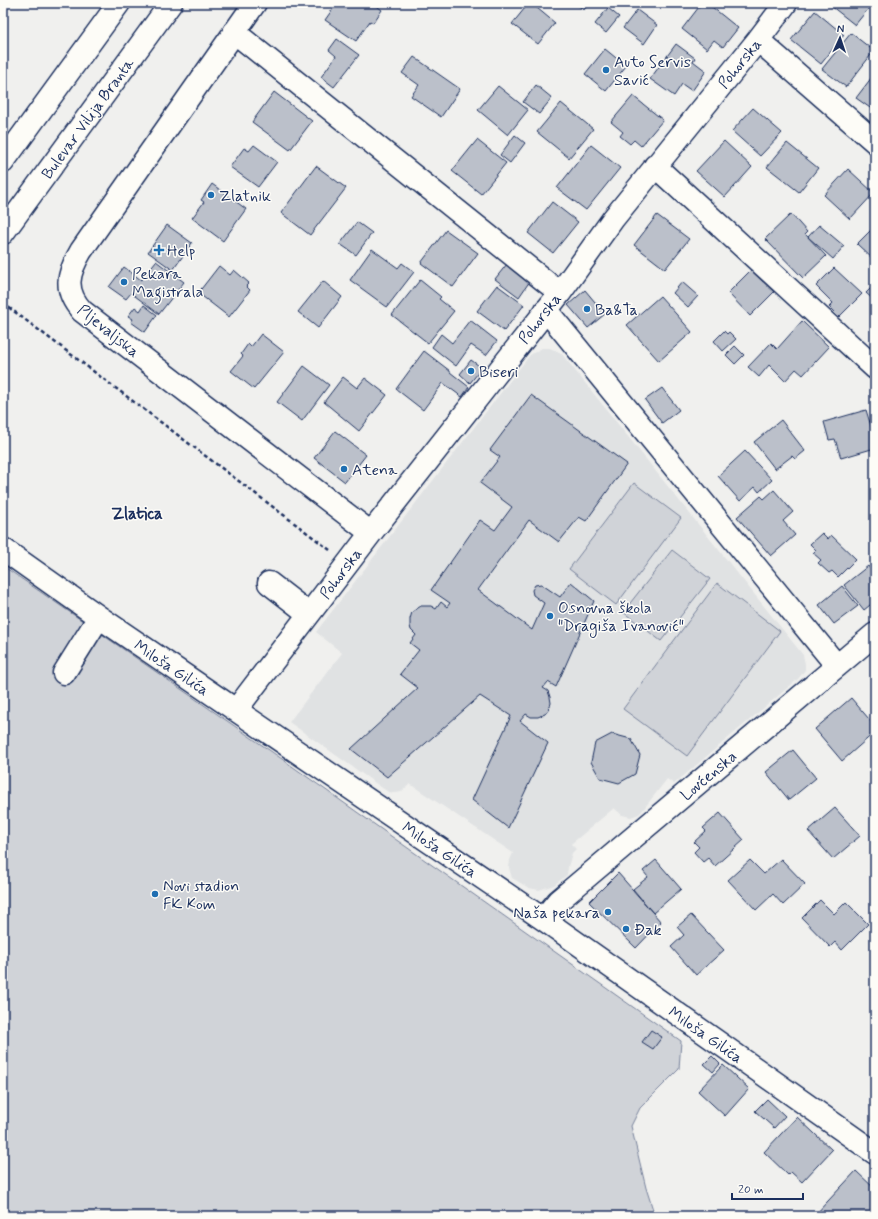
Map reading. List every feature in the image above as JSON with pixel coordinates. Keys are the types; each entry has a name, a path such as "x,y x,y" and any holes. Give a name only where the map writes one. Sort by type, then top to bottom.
{"street":[{"path":"3,162 119,3"},
{"name":"Bulevar Vilija Branta","path":"3,233 171,3"},
{"name":"Pljevaljska","path":"255,3 78,256 72,266 68,280 70,293 76,304 82,310 371,533"},
{"name":"Pohorska","path":"236,710 371,533 560,293 613,218 758,40 786,3"},
{"path":"234,32 560,293"},
{"path":"758,40 875,142"},
{"path":"655,166 875,368"},
{"path":"546,310 837,666"},
{"name":"Miloša Gilića","path":"3,549 99,617 543,919 875,1153"},
{"path":"270,583 309,614"},
{"path":"64,673 99,617"},
{"name":"Lovćenska","path":"543,919 558,901 875,634"}],"path":[{"path":"3,303 332,552"}],"shaded area":[{"name":"Osnovna škola \"Dragiša Ivanović\"","path":"542,348 550,348 561,353 803,655 805,670 798,679 674,784 667,779 639,814 631,817 622,815 614,808 571,844 576,849 572,853 567,875 554,885 539,890 529,888 512,878 509,868 513,853 410,784 401,792 388,792 289,722 342,653 316,632 530,355"},
{"path":"634,483 681,518 616,605 569,569"},
{"path":"672,550 710,579 661,641 623,612"},
{"path":"3,566 272,752 681,1041 679,1069 640,1108 631,1126 646,1188 655,1216 3,1216"},
{"path":"717,583 780,631 687,756 623,709"}],"building":[{"path":"337,3 373,3 382,10 373,23 370,21 356,41 325,20"},
{"path":"529,3 531,3 555,23 538,44 512,24"},
{"path":"575,3 589,3 584,10"},
{"path":"702,3 707,3 738,28 723,47 714,40 707,49 682,29"},
{"path":"834,3 873,3 855,25 831,6"},
{"path":"608,8 619,17 606,33 595,24"},
{"path":"637,10 657,25 644,44 623,28"},
{"path":"815,11 844,35 821,64 791,40"},
{"path":"851,33 874,51 846,87 822,69"},
{"path":"337,39 359,55 334,87 321,77 336,56 329,50"},
{"path":"676,44 695,58 693,61 706,71 692,91 682,84 674,96 650,79"},
{"name":"Auto Servis Savić","path":"605,49 626,66 606,91 585,74"},
{"path":"414,57 460,89 441,117 411,96 419,85 402,73"},
{"path":"875,73 875,108 873,110 856,98"},
{"path":"536,85 552,98 539,114 523,102"},
{"path":"498,86 528,110 508,135 478,110"},
{"path":"274,92 312,121 290,150 252,122"},
{"path":"633,96 663,120 641,146 634,140 630,144 620,136 623,132 611,122"},
{"path":"561,103 593,129 569,158 537,132"},
{"path":"753,108 782,133 760,156 732,131"},
{"path":"515,135 525,143 510,163 500,155"},
{"path":"477,140 506,163 481,194 452,171"},
{"path":"724,141 752,167 725,197 696,171"},
{"path":"787,143 818,168 799,192 767,167"},
{"path":"254,145 277,162 258,187 230,167 244,148 249,151"},
{"path":"591,145 620,168 586,210 557,188"},
{"path":"316,166 346,188 310,235 281,213"},
{"path":"848,169 874,193 850,219 824,195"},
{"path":"212,184 246,209 223,241 192,218 204,202 201,200"},
{"path":"552,202 578,222 553,253 528,233"},
{"path":"791,214 807,232 805,234 826,256 803,278 765,239"},
{"path":"657,215 689,239 665,269 634,245"},
{"path":"357,222 372,233 356,255 340,244"},
{"path":"167,225 192,243 173,270 148,252"},
{"path":"819,225 844,246 833,259 808,237"},
{"path":"875,226 875,261 857,244"},
{"path":"446,230 478,253 453,287 421,263"},
{"path":"372,249 398,268 402,263 414,272 387,307 350,280"},
{"path":"156,261 184,282 159,314 131,293 126,299 109,287 124,267 141,280"},
{"path":"507,264 530,281 519,297 495,279"},
{"path":"219,266 230,275 234,270 249,283 246,286 250,290 229,317 198,293"},
{"path":"834,268 862,294 839,317 829,307 833,303 816,286"},
{"path":"751,270 774,292 750,316 728,293"},
{"path":"420,280 441,297 439,299 454,311 428,343 392,315"},
{"path":"323,281 342,297 318,328 298,312"},
{"path":"682,282 698,296 688,307 673,293"},
{"path":"875,284 875,301 866,293"},
{"path":"497,285 524,305 504,331 477,311"},
{"name":"Ba&Ta","path":"585,290 605,314 588,328 568,305"},
{"path":"660,296 692,332 659,361 627,325"},
{"path":"144,305 157,315 145,332 131,322 133,319 128,316 135,307 140,311"},
{"path":"470,320 497,341 486,355 471,345 456,366 432,347 441,334 452,343"},
{"path":"802,321 829,347 803,375 796,369 785,381 769,365 759,377 748,367 771,343 777,349"},
{"path":"724,331 727,334 729,332 736,339 723,351 714,341"},
{"path":"261,334 284,352 254,389 231,371 243,356 241,354 248,344 251,347"},
{"path":"735,346 744,355 735,364 726,355"},
{"path":"424,351 469,387 462,397 443,383 423,410 396,389"},
{"name":"Biseri","path":"471,360 482,368 470,383 460,374"},
{"path":"304,366 329,385 302,421 277,402"},
{"path":"343,377 357,388 365,378 387,395 359,431 324,402"},
{"path":"662,388 679,410 662,423 645,400"},
{"path":"531,395 627,464 586,521 579,517 559,542 529,520 478,590 532,630 544,603 533,595 532,590 535,585 541,584 560,597 571,582 594,601 556,687 548,682 543,688 548,691 550,697 551,703 549,709 545,714 538,717 531,717 526,714 520,721 548,743 508,828 472,800 511,716 480,696 387,777 351,749 418,688 400,674 419,650 410,643 416,635 411,630 410,626 412,612 421,606 431,606 436,609 441,602 447,607 450,603 431,590 480,520 495,530 512,507 480,483 500,457 490,450"},
{"path":"866,410 875,439 875,448 841,458 835,439 829,440 824,422"},
{"path":"781,420 805,451 795,459 792,456 775,469 754,442"},
{"path":"335,431 366,455 345,482 314,458"},
{"path":"745,451 772,480 759,492 755,487 740,501 718,476"},
{"path":"774,490 793,512 783,521 795,535 771,556 737,517 761,496 764,499"},
{"path":"822,533 828,539 831,535 856,559 838,577 832,571 829,573 818,563 821,560 813,553 816,550 810,544"},
{"path":"868,566 875,575 875,601 864,610 844,585"},
{"path":"842,586 858,606 834,624 819,605"},
{"path":"851,698 875,726 875,732 842,761 815,729"},
{"path":"612,734 631,739 640,755 635,774 619,783 600,778 591,762 595,743"},
{"path":"793,750 816,778 789,800 766,772"},
{"path":"835,808 860,836 833,859 808,831"},
{"path":"720,813 744,840 715,866 708,858 703,862 694,852 699,847 694,842 706,831 703,828"},
{"path":"781,859 805,884 783,905 773,894 756,910 728,880 750,860 764,874"},
{"path":"656,860 681,889 653,913 633,889 648,877 643,871"},
{"path":"618,873 661,922 636,948 589,902"},
{"path":"820,900 834,914 846,902 868,924 842,950 835,942 830,947 802,918"},
{"path":"691,915 724,950 696,975 671,947 684,935 677,927"},
{"path":"651,1030 662,1037 653,1049 642,1042"},
{"path":"712,1056 720,1064 713,1072 704,1064"},
{"path":"723,1065 749,1089 725,1116 698,1091"},
{"path":"767,1099 785,1116 774,1128 755,1111"},
{"path":"797,1117 832,1150 802,1182 791,1172 788,1175 764,1152"},
{"path":"856,1171 875,1189 875,1214 873,1216 814,1216"}],"place":[{"name":"Auto Servis Savić","path":"606,70"},
{"name":"Zlatnik","path":"211,195"},
{"name":"Help","path":"159,250"},
{"name":"Pekara Magistrala","path":"124,282"},
{"name":"Ba&Ta","path":"587,309"},
{"name":"Biseri","path":"471,371"},
{"name":"Atena","path":"344,469"},
{"name":"Osnovna škola \"Dragiša Ivanović\"","path":"550,616"},
{"name":"Novi stadion FK Kom","path":"155,894"},
{"name":"Naša pekara","path":"608,912"},
{"name":"Đak","path":"626,929"}],"district":[{"name":"Zlatica","path":"137,513"}]}
